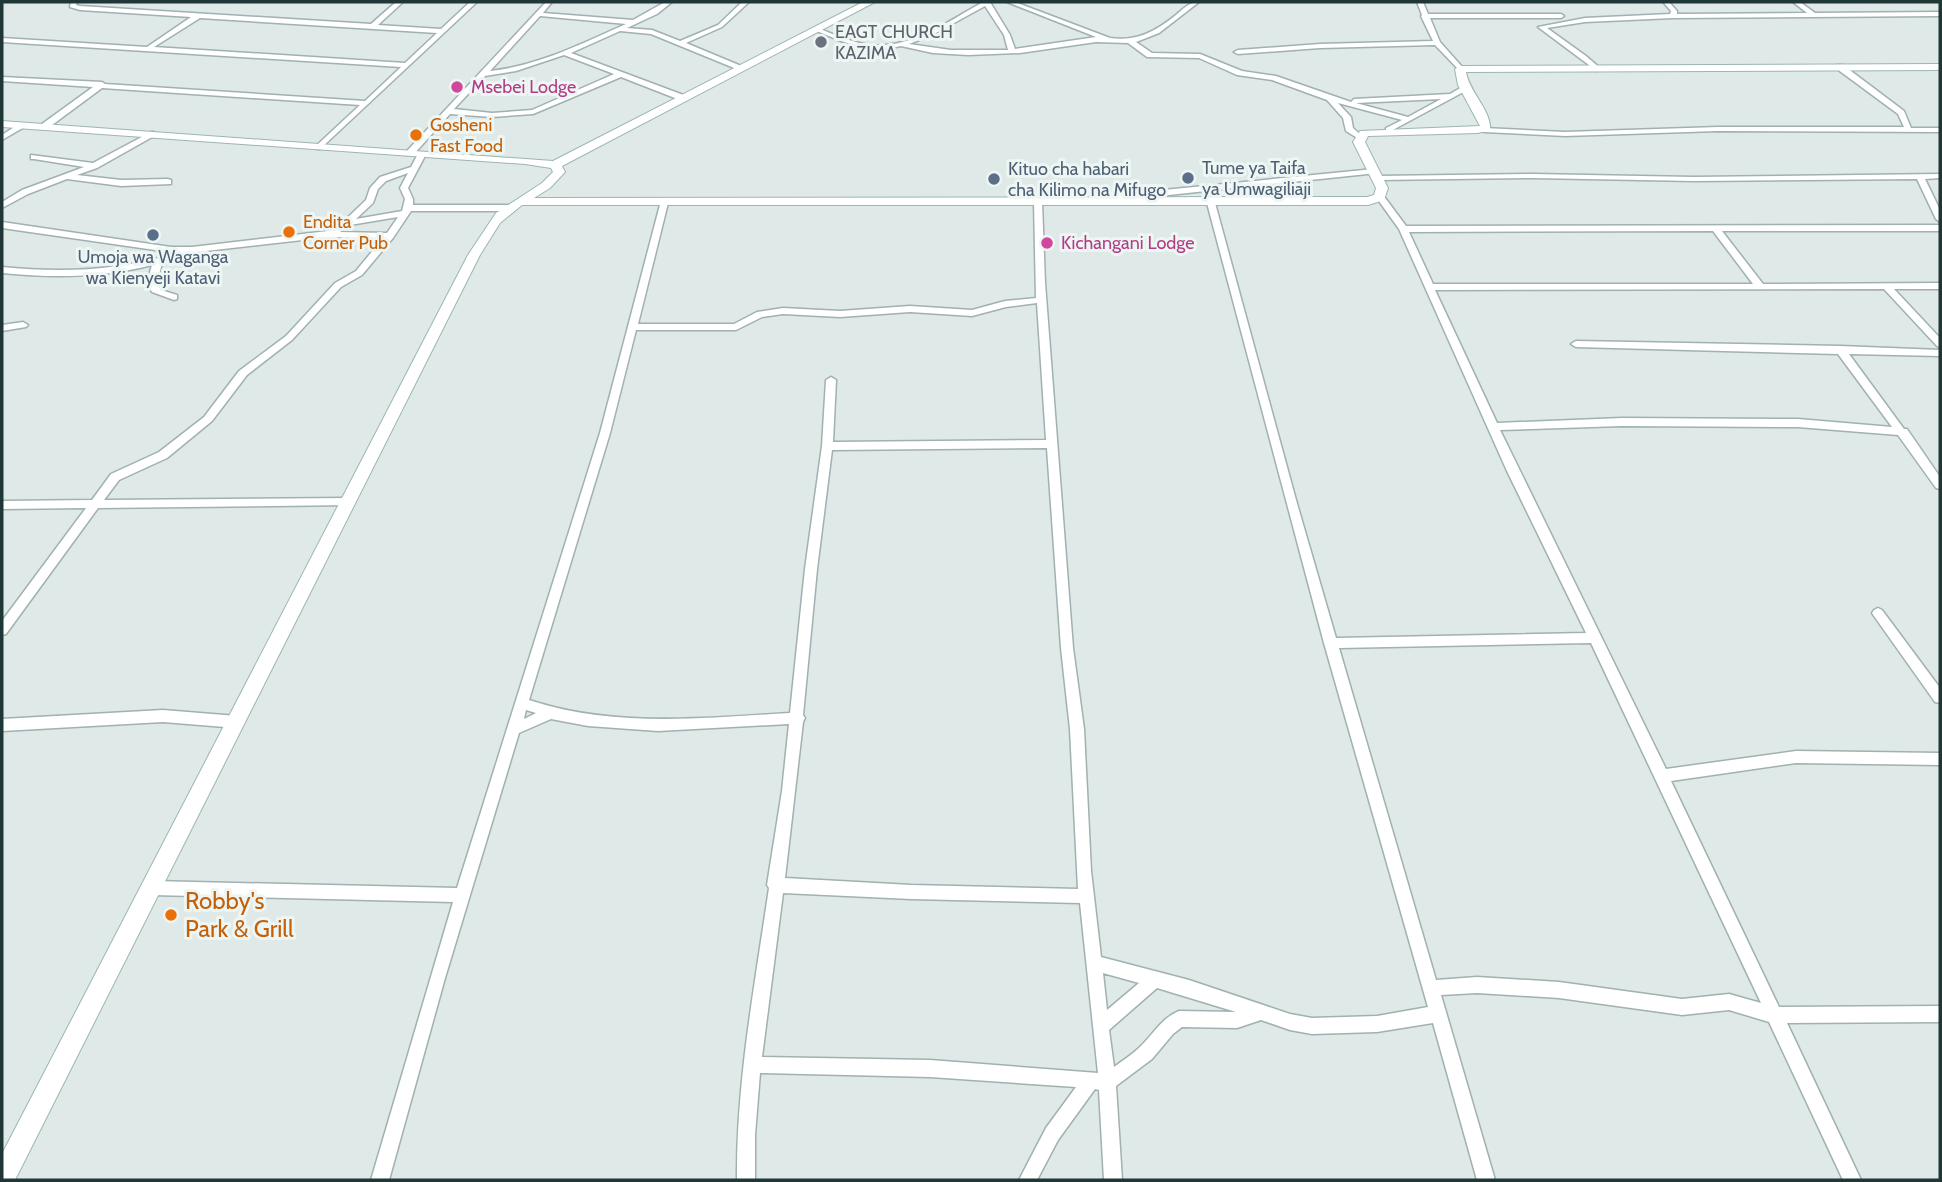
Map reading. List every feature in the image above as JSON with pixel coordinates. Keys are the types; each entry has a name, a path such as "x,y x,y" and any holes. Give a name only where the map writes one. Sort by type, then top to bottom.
{"street":[{"path":"74,2 72,6 76,7 442,31"},
{"path":"136,11 153,2"},
{"path":"373,26 400,2"},
{"path":"320,146 474,2"},
{"path":"2,630 93,503 115,477 163,455 208,419 243,373 289,338 338,285 359,273 390,236 406,210 409,199 404,188 415,159 447,111 549,2"},
{"path":"481,74 523,69 565,53 636,22 669,2"},
{"path":"681,43 720,26 746,2"},
{"path":"2,124 320,146 415,159 555,165 870,2"},
{"path":"901,44 986,2 1003,28 1013,51"},
{"path":"1010,2 1105,39"},
{"path":"815,29 874,47 901,44 945,51 1013,51 1069,41 1105,39 1131,42 1148,37 1196,2"},
{"path":"1420,2 1437,43 1460,69 1465,89 1484,119 1484,130"},
{"path":"1666,2 1674,11 1673,16"},
{"path":"1796,2 1816,16"},
{"path":"536,14 636,22 643,30"},
{"path":"1424,16 1617,18 1940,14"},
{"path":"145,48 156,45 199,15"},
{"path":"1528,16 1563,44 1585,57 1597,69"},
{"path":"1541,27 1617,18"},
{"path":"616,30 643,30 742,68"},
{"path":"2,40 405,65"},
{"path":"1131,42 1150,55 1200,56 1240,73 1280,80 1340,102 1408,119"},
{"path":"1238,52 1320,46 1437,43"},
{"path":"575,57 579,47"},
{"path":"565,53 683,98"},
{"path":"1840,67 1901,113 1909,131"},
{"path":"1460,69 1940,67"},
{"path":"447,111 492,115 533,112 619,75"},
{"path":"2,79 366,103"},
{"path":"45,126 102,84"},
{"path":"1340,102 1456,96 1465,89"},
{"path":"1389,130 1450,96"},
{"path":"1331,99 1347,117 1349,129 1359,137 1362,150 1382,188 1380,197 1403,229 1493,427 1662,776 1852,1180"},
{"path":"2,138 22,126"},
{"path":"1359,137 1371,131 1389,130 1484,130 1556,134 1718,129 1940,130"},
{"path":"2,205 25,192 94,166 150,134"},
{"path":"34,158 94,166"},
{"path":"329,234 347,223 370,201 374,188 383,179 415,159"},
{"path":"2,1180 474,255 491,225 554,179 559,172 555,165"},
{"path":"1071,203 1376,174 1694,180 1940,176"},
{"path":"1920,176 1940,219"},
{"path":"69,177 121,183 168,182"},
{"path":"347,223 406,210 516,205 1211,203 1368,201 1380,197"},
{"path":"1038,202 1041,300 1067,648 1077,729 1086,896 1100,1027 1099,1081 1113,1180"},
{"path":"380,1180 463,895 493,806 513,730 605,433 664,203"},
{"path":"1211,203 1255,376 1330,643 1486,1180"},
{"path":"2,225 192,250 329,234 390,236"},
{"path":"1403,229 1940,228"},
{"path":"1717,230 1760,286"},
{"path":"2,270 41,274 128,271 192,250"},
{"path":"158,262 152,283 158,292 174,297"},
{"path":"1886,286 1940,344"},
{"path":"1430,287 1940,286"},
{"path":"631,327 736,327 761,314 774,311 801,310 840,314 910,309 972,313 997,305 1041,300"},
{"path":"2,328 23,325"},
{"path":"1576,344 1940,353"},
{"path":"1840,349 1940,485"},
{"path":"746,1180 746,1135 753,1065 797,718 811,569 827,446 831,380"},
{"path":"1493,427 1622,422 1784,423 1903,432"},
{"path":"827,446 1052,444"},
{"path":"2,505 349,502"},
{"path":"1878,613 1940,698"},
{"path":"1330,643 1594,638"},
{"path":"522,703 548,714 584,721 641,724 797,718"},
{"path":"513,730 548,714"},
{"path":"2,725 163,716 237,722"},
{"path":"1662,776 1796,757 1940,759"},
{"path":"775,885 911,892 1086,896"},
{"path":"152,888 463,895"},
{"path":"1093,963 1189,988 1312,1026 1377,1024 1437,1014"},
{"path":"1100,1027 1154,979"},
{"path":"1430,988 1477,985 1559,990 1605,994 1682,1007 1729,1002 1773,1014 1940,1014"},
{"path":"1028,1180 1052,1134 1099,1081 1146,1053 1167,1028 1179,1019 1237,1020 1261,1012"},
{"path":"753,1065 971,1069 1099,1081"}],"place":[{"name":"EAGT CHURCH KAZIMA","path":"821,42"},
{"name":"Msebei Lodge","path":"457,87"},
{"name":"Gosheni Fast Food","path":"416,135"},
{"name":"Tume ya Taifa ya Umwagiliaji","path":"1188,178"},
{"name":"Kituo cha habari cha Kilimo na Mifugo","path":"994,179"},
{"name":"Endita Corner Pub","path":"289,232"},
{"name":"Umoja wa Waganga wa Kienyeji Katavi","path":"153,235"},
{"name":"Kichangani Lodge","path":"1047,243"},
{"name":"Robby's Park & Grill","path":"171,915"}]}
